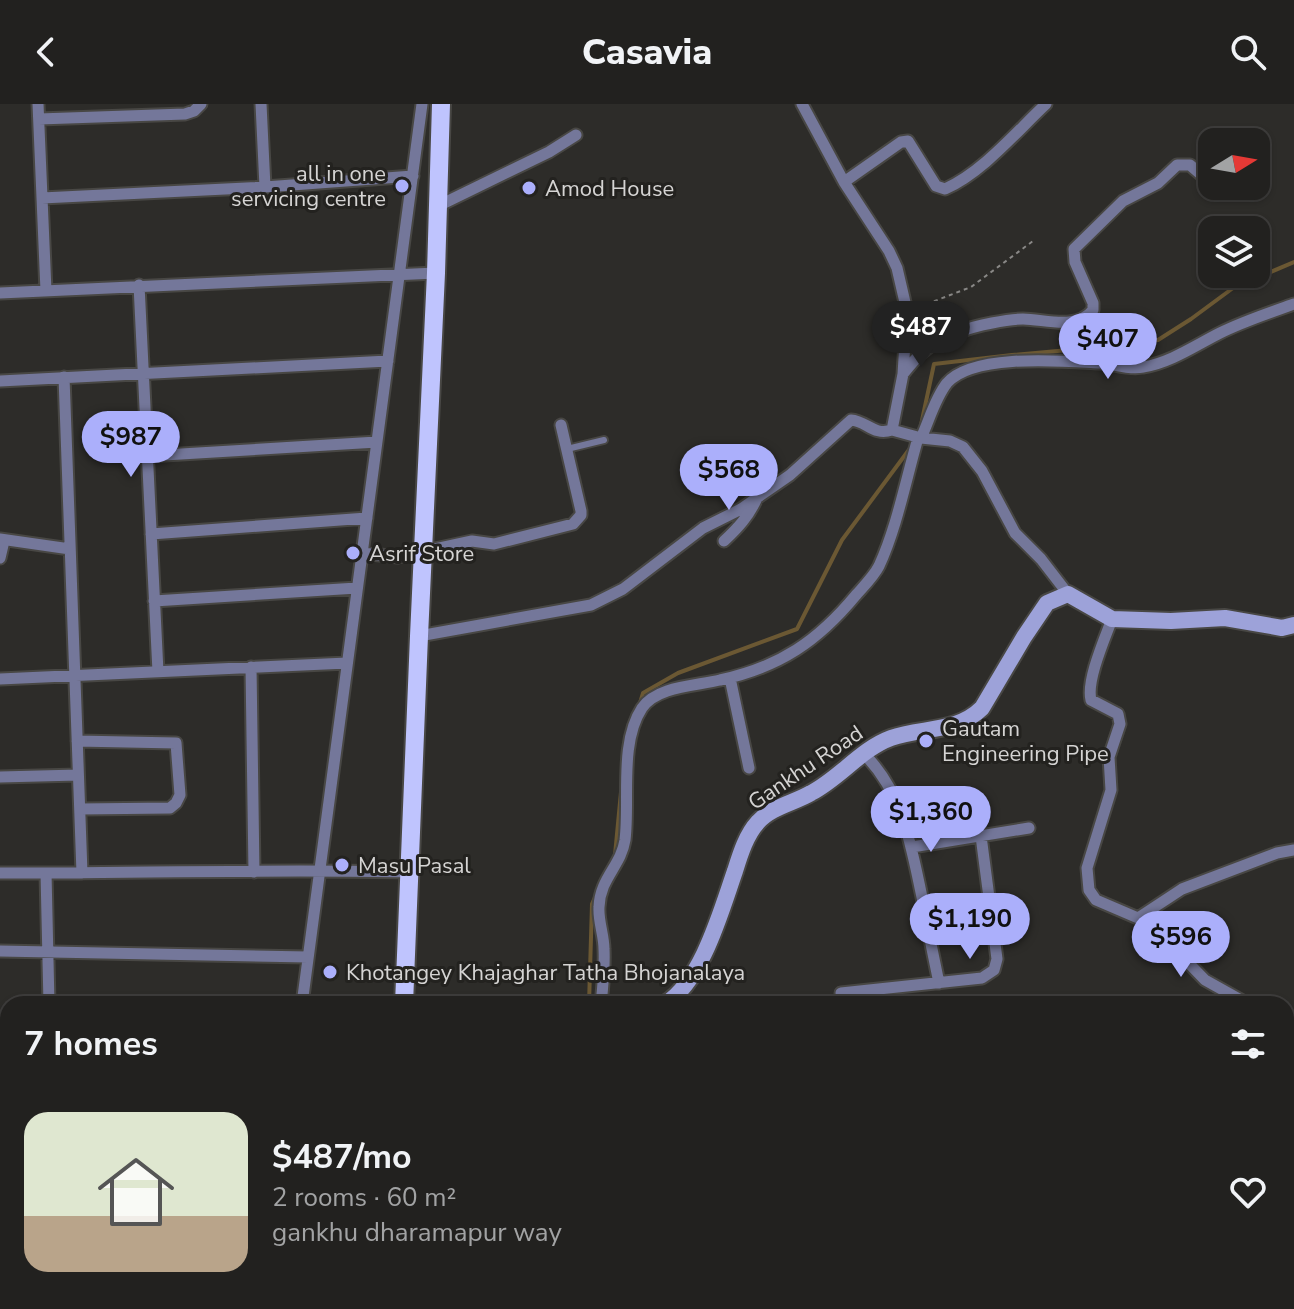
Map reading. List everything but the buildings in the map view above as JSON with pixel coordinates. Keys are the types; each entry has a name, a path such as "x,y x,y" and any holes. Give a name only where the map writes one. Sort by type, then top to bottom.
{"main road":[{"path":"404,996 441,104"},
{"path":"1068,594 1112,619 1171,621 1225,618 1282,628 1294,625"},
{"name":"Gankhu Road","path":"677,996 710,943 742,851 758,822 767,814 813,793 874,746 888,739 939,729 973,717 982,708 1047,603 1068,594"}],"street":[{"path":"38,104 46,291"},
{"path":"39,119 185,114 201,104"},
{"path":"261,104 265,187"},
{"path":"303,996 422,104"},
{"path":"802,104 844,182 897,268 907,311 903,374 892,430"},
{"path":"844,182 901,142 908,141 936,186 945,189 974,171 1046,104"},
{"path":"438,206 549,152 576,135"},
{"path":"903,374 923,351 940,340 962,332 1022,319 1057,324 1089,316 1093,303 1075,262 1074,249 1123,201 1158,183 1177,165 1190,165 1198,172"},
{"path":"42,198 413,176"},
{"path":"0,293 436,273"},
{"path":"139,285 158,672"},
{"path":"602,996 604,948 600,894 605,879 620,858 625,841 629,755 635,722 641,710 658,694 730,678 772,664 825,630 878,568 920,438 948,383 968,370 1021,361 1142,368 1294,304"},
{"path":"0,381 388,361"},
{"path":"64,377 82,873"},
{"path":"419,636 591,605 623,589 703,528 741,509 812,458 851,420 857,420 873,430 892,430 920,438 950,441 963,447 982,471 1015,533 1041,559 1068,594"},
{"path":"362,553 398,557 472,541 494,544 573,524 581,511 561,425"},
{"path":"148,456 377,442"},
{"path":"724,541 740,526 757,498"},
{"path":"151,534 367,518"},
{"path":"0,558 2,540 70,549"},
{"path":"154,601 357,588"},
{"path":"1112,619 1089,692 1091,700 1118,714 1120,724 1109,757 1111,790 1087,868 1089,890 1096,900 1138,918 1174,948 1205,980 1234,996"},
{"path":"0,679 347,663"},
{"path":"251,667 254,872"},
{"path":"730,678 749,768"},
{"path":"77,741 176,743 180,795 170,808 80,809"},
{"path":"864,754 879,769 903,817 912,847 939,983"},
{"path":"0,777 78,775"},
{"path":"912,847 1029,828"},
{"path":"841,993 982,978 994,970 997,959 981,836"},
{"path":"1138,918 1182,889 1277,853 1294,850"},
{"path":"0,873 411,872"},
{"path":"46,873 49,996"},
{"path":"0,951 308,957"}],"lane":[{"path":"567,449 604,440"}],"path":[{"path":"907,311 971,287 1033,241"}],"waterway":[{"path":"921,425 934,364 1158,340 1233,288 1294,262"},
{"path":"639,706 643,693 678,673 797,629 842,540 911,447"},
{"path":"615,855 621,792"},
{"path":"589,996 592,904 596,895"}],"place":[{"name":"all in one servicing centre","path":"402,186"},
{"name":"Amod House","path":"529,188"},
{"name":"Asrif Store","path":"353,553"},
{"name":"Gautam Engineering Pipe","path":"926,741"},
{"name":"Masu Pasal","path":"342,865"},
{"name":"Khotangey Khajaghar Tatha Bhojanalaya","path":"330,972"}]}
